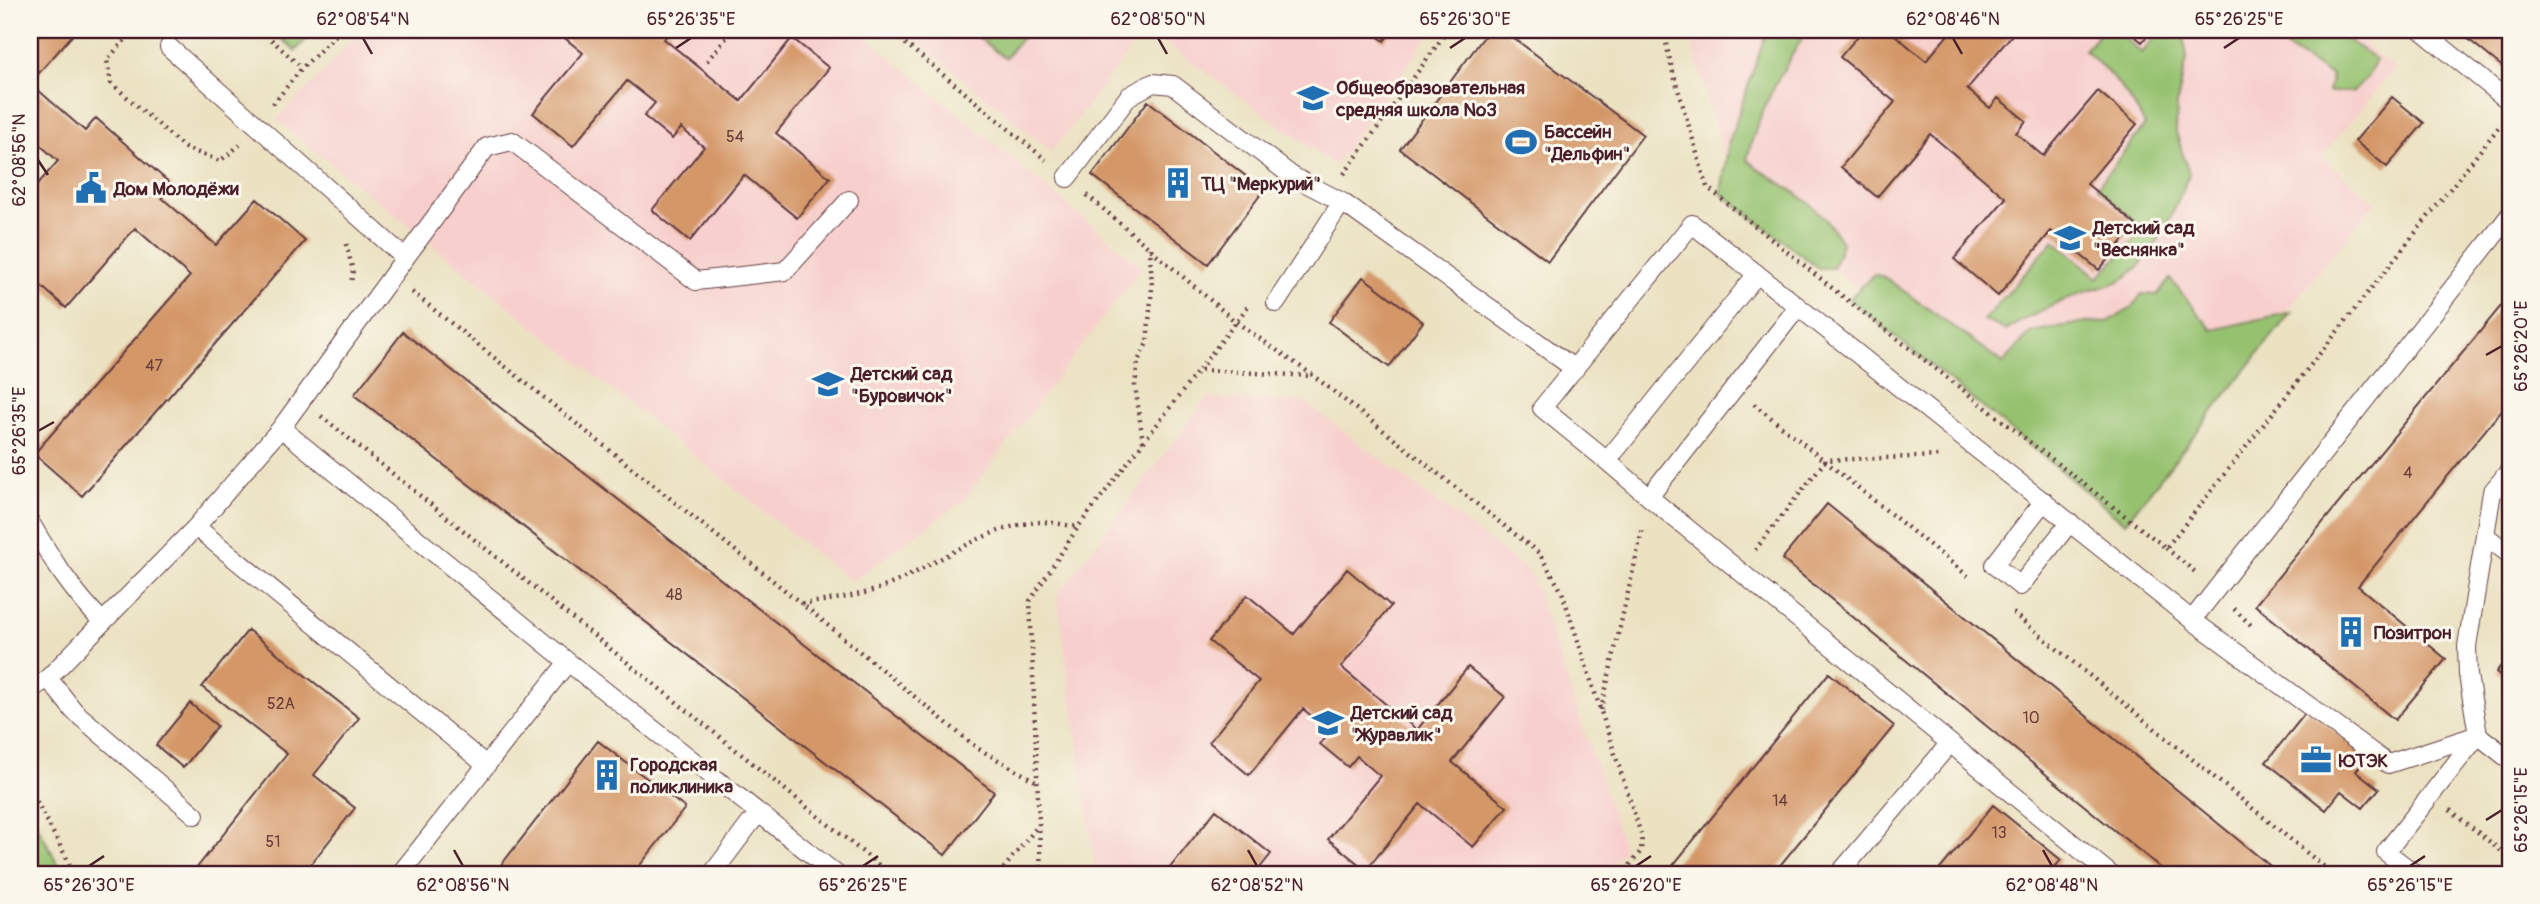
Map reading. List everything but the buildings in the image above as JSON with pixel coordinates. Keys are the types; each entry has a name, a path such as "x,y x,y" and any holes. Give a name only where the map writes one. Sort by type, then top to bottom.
{"lane":[{"path":"2421,30 2510,103"},
{"path":"169,47 405,258"},
{"path":"1067,178 1129,96 1153,83 1173,85 1292,176 1342,202 1575,369"},
{"path":"30,690 48,678 196,527 281,428 487,146 512,141 696,281 785,271 849,200"},
{"path":"1276,303 1342,202"},
{"path":"2192,620 2510,215"},
{"path":"2110,874 1542,408 1692,224 1986,454 2192,620 2388,764 2478,735"},
{"path":"1607,461 1757,274"},
{"path":"1649,497 1798,307"},
{"path":"281,428 568,662 836,874"},
{"path":"2510,470 2492,492 2467,646 2468,675 2478,735 2510,760"},
{"path":"2044,501 1994,565 2020,586 2070,522"},
{"path":"30,522 52,560 103,622"},
{"path":"196,527 486,765"},
{"path":"2486,536 2510,555"},
{"path":"400,874 568,662"},
{"path":"48,678 74,711 195,815"},
{"path":"2415,874 2386,852 2478,735"},
{"path":"1839,874 1950,743"},
{"path":"712,874 758,813"}],"path":[{"path":"134,30 107,60 111,83 185,148 220,161 240,145"},
{"path":"261,30 302,68"},
{"path":"707,61 733,30"},
{"path":"889,30 1150,247 1236,323 1314,376 1539,553 1562,592 1642,837 1641,851 1623,874"},
{"path":"1325,193 1353,165 1448,30"},
{"path":"1663,30 1707,187 1832,288 2166,548 2502,124"},
{"path":"1143,443 1135,385 1138,361 1147,344 1152,288 1150,247"},
{"path":"1041,874 1030,601 1078,527 1251,301"},
{"path":"476,345 802,604 977,748 1039,783"},
{"path":"1200,370 1314,376"},
{"path":"1734,388 1978,584"},
{"path":"302,401 890,874"},
{"path":"1739,570 1826,460 1986,454"},
{"path":"1601,710 1649,497"},
{"path":"802,604 839,599 882,587 965,545 1010,529 1040,522 1078,527"},
{"path":"2010,610 2333,874"},
{"path":"30,789 75,874"},
{"path":"2449,809 2510,858"},
{"path":"999,874 1038,825"}],"shaded area":[{"name":"Детский сад \"Буровичок\"","path":"364,30 858,30 1142,267 963,501 851,582 277,120"},
{"path":"904,30 1145,30 1052,152"},
{"name":"Общеобразовательная средняя школа №3","path":"1147,30 1433,30 1335,165"},
{"name":"Детский сад \"Веснянка\"","path":"1688,30 2347,30 2395,69 2321,157 2376,202 2128,505 1733,189"},
{"name":"Детский сад \"Журавлик\"","path":"1207,398 1305,402 1530,572 1625,850 1602,874 1096,874 1057,596"}],"green space":[{"path":"272,30 315,30 295,51"},
{"path":"969,30 1028,30 1005,58"},
{"path":"1767,30 1807,30 1764,109 1747,160 1799,195 1828,223 1842,243 1833,268 1818,268 1721,193 1729,142"},
{"path":"2103,30 2115,30 2142,53 2161,30 2183,30 2187,59 2177,102 2176,132 2189,174 2158,242 2129,275 2060,302 2005,330 1984,320 2054,240 2098,278 2143,229 2097,187 2145,125 2126,94 2085,50"},
{"path":"2255,30 2332,30 2376,59 2367,78 2353,92 2328,92 2332,75"},
{"path":"1874,274 1887,279 2003,363 2031,332 2087,322 2106,323 2131,308 2142,294 2157,295 2170,279 2212,330 2291,312 2125,523 1849,299"},
{"path":"30,811 63,874 31,874"}],"place":[{"name":"Общеобразовательная средняя школа №3","path":"1313,98"},
{"name":"Бассейн \"Дельфин\"","path":"1521,142"},
{"name":"ТЦ \"Меркурий\"","path":"1178,183"},
{"name":"Дом Молодёжи","path":"91,188"},
{"name":"Детский сад \"Веснянка\"","path":"2070,238"},
{"name":"Детский сад \"Буровичок\"","path":"828,384"},
{"name":"Позитрон","path":"2351,632"},
{"name":"Детский сад \"Журавлик\"","path":"1328,723"},
{"name":"ЮТЭК","path":"2316,760"},
{"name":"Городская поликлиника","path":"607,775"}]}
